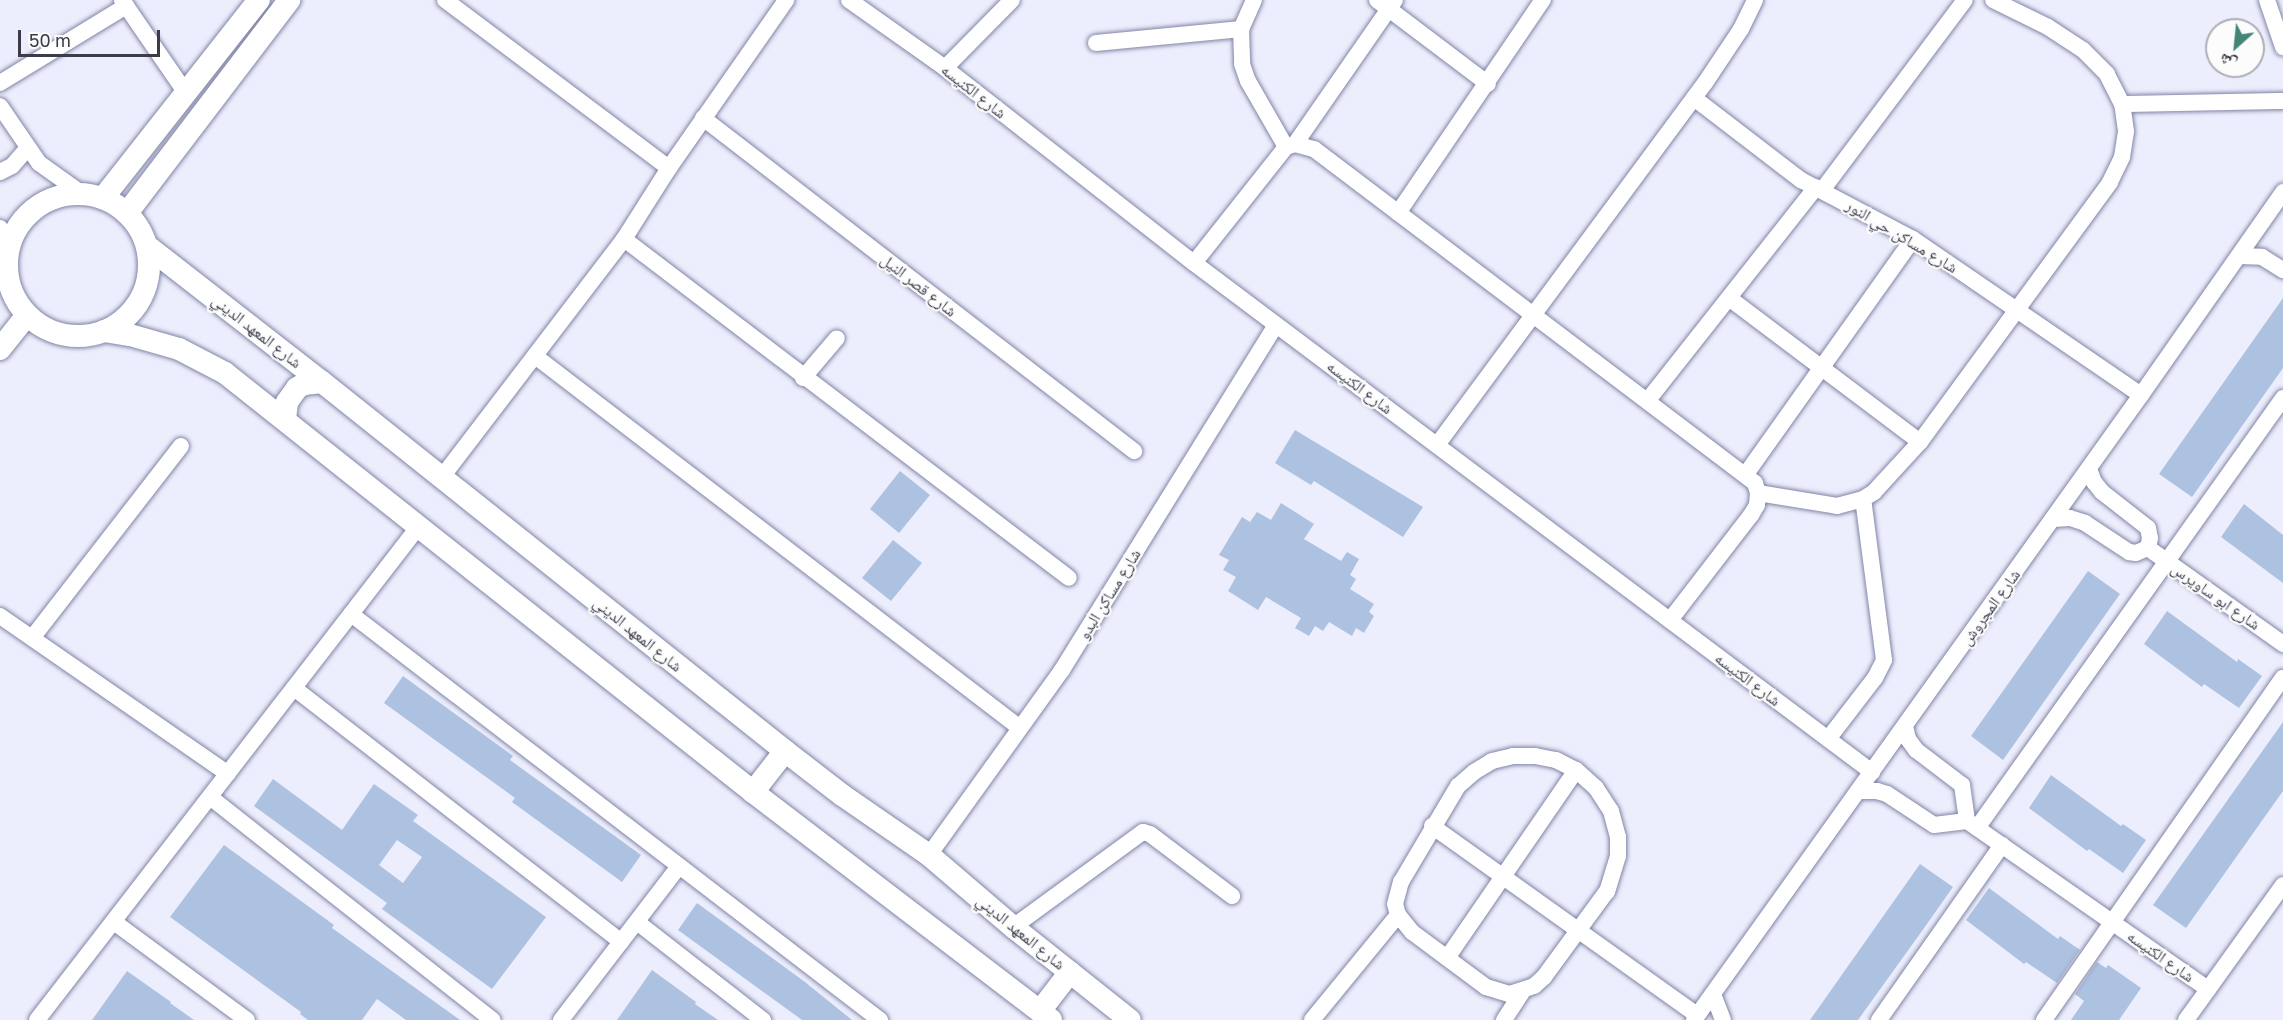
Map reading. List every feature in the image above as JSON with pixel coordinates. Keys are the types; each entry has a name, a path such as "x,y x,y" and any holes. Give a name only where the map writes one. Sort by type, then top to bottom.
{"street":[{"path":"103,198 259,0"},
{"path":"127,213 289,0"},
{"path":"445,0 669,168"},
{"path":"442,477 624,239 669,168 786,0"},
{"name":"شارع الكنيسه","path":"849,0 945,68 1194,263 1872,772"},
{"path":"945,68 1012,0"},
{"path":"1254,0 1241,29 1240,47 1248,81 1291,146 1314,149 1755,483 1758,493 1757,505 1751,515 1670,620"},
{"path":"1398,213 1488,84 1543,0"},
{"path":"1437,445 1724,57 1755,0"},
{"path":"1648,400 1820,188 1965,0"},
{"path":"1758,493 1837,506 1863,499 1884,483 1920,442 2110,182 2121,158 2126,131 2122,104 2107,74 2082,50 2048,27 1993,0"},
{"path":"2267,0 2283,47"},
{"path":"0,83 124,3 186,93"},
{"path":"1194,263 1291,146 1387,3 1488,84"},
{"path":"1096,43 1241,29"},
{"name":"شارع مساكن حي النور","path":"1694,98 1801,180 1913,239 2141,396"},
{"path":"2122,104 2283,101"},
{"path":"0,106 27,149 52,175 81,193 103,198 127,213 141,232 147,246 149,275 145,290 129,315 104,331"},
{"name":"شارع قصر النيل","path":"703,118 1134,451"},
{"path":"0,172 12,166 27,149"},
{"name":"شارع المجروش","path":"1695,1018 2141,396 2283,192"},
{"path":"7,254 17,226 27,214 52,198 81,193"},
{"path":"0,228 7,254 9,283 14,297 27,315 60,334 75,336 104,331 155,341 203,360 225,373 753,792 1041,1017 1070,972"},
{"path":"624,239 803,378 1069,578"},
{"path":"1746,474 1913,239"},
{"name":"شارع المعهد الديني","path":"147,246 322,382 785,751 842,795 929,855 1013,927 1130,1020"},
{"path":"2239,256 2262,257 2283,270"},
{"path":"1729,298 1920,442"},
{"path":"0,350 27,315"},
{"name":"شارع مساكن البدو","path":"929,855 1062,670 1276,325"},
{"path":"803,378 837,338"},
{"path":"535,356 1020,728"},
{"path":"285,419 287,402 297,388 304,384 322,382"},
{"path":"1972,824 2167,561 2283,398"},
{"path":"32,638 181,446"},
{"path":"2053,519 2070,518 2085,523 2129,552 2136,553 2148,548 2150,538 2148,528 2102,492 2094,482 2089,469"},
{"path":"1828,739 1875,678 1884,660 1863,499"},
{"path":"38,1020 419,526"},
{"name":"شارع ابو ساويرس","path":"2148,548 2283,644"},
{"path":"351,614 880,1020"},
{"path":"0,616 228,774"},
{"path":"2044,1020 2283,678"},
{"path":"294,688 621,942"},
{"path":"1905,726 1908,739 1916,750 1962,785 1972,824"},
{"path":"753,792 785,751"},
{"path":"1504,1020 1522,992 1544,977 1580,931 1607,891 1614,874 1617,837 1611,811 1601,795 1575,770 1556,760 1535,756 1514,756 1492,761 1474,772 1458,786 1432,826 1396,892 1398,915 1412,932 1497,992 1522,992"},
{"path":"1447,958 1575,770"},
{"path":"1858,791 1882,792 1934,825 1972,824"},
{"path":"210,797 492,1020"},
{"name":"شارع الكنيسه","path":"1972,824 2208,989"},
{"path":"1432,826 1580,931 1695,1018"},
{"path":"1013,927 1143,832 1150,834 1232,896"},
{"path":"1879,1020 2002,845"},
{"path":"561,1020 680,866"},
{"path":"2186,1020 2283,885"},
{"path":"1312,1020 1398,915"},
{"path":"114,922 247,1020"},
{"path":"637,922 763,1020"},
{"path":"1713,994 1723,1020"}],"building":[{"path":"2283,298 2283,368 2192,497 2159,474"},
{"path":"1295,430 1423,507 1403,537 1314,481 1311,485 1275,463"},
{"path":"900,471 930,495 899,533 870,509"},
{"path":"1281,503 1314,524 1304,539 1341,561 1347,552 1359,559 1350,575 1356,579 1350,589 1374,604 1369,612 1374,616 1364,633 1356,628 1352,636 1329,622 1323,631 1315,626 1309,636 1295,628 1301,618 1266,597 1258,610 1228,591 1236,577 1223,570 1229,560 1219,555 1242,517 1250,522 1257,512 1271,520"},
{"path":"2244,504 2283,535 2283,583 2221,537"},
{"path":"893,540 922,563 891,601 862,578"},
{"path":"2088,571 2120,594 2003,760 1971,736"},
{"path":"2167,611 2237,662 2238,659 2262,676 2239,708 2204,684 2202,687 2144,644"},
{"path":"403,676 513,756 510,760 641,855 622,882 512,802 515,798 384,703"},
{"path":"2283,722 2283,791 2186,928 2153,905"},
{"path":"2051,775 2121,826 2123,824 2146,840 2123,873 2089,849 2087,851 2029,808"},
{"path":"273,779 342,830 374,784 418,815 413,821 546,917 492,989 382,909 387,903 254,806","holes":["397,840 422,857 403,883 379,865"]},
{"path":"224,845 334,925 332,928 460,1020 406,1020 377,999 362,1020 308,1020 300,1014 301,1012 170,917"},
{"path":"1920,864 1953,887 1927,924 1858,1020 1810,1020"},
{"path":"1989,888 2058,939 2060,936 2080,950 2057,983 2026,962 2024,964 1966,920"},
{"path":"697,903 805,982 852,1020 802,1020 678,930"},
{"path":"2097,962 2106,968 2108,965 2141,988 2119,1020 2071,1020 2084,1001 2075,994"},
{"path":"652,970 696,1002 695,1004 718,1020 617,1020"},
{"path":"127,971 171,1002 194,1020 92,1020"}]}
